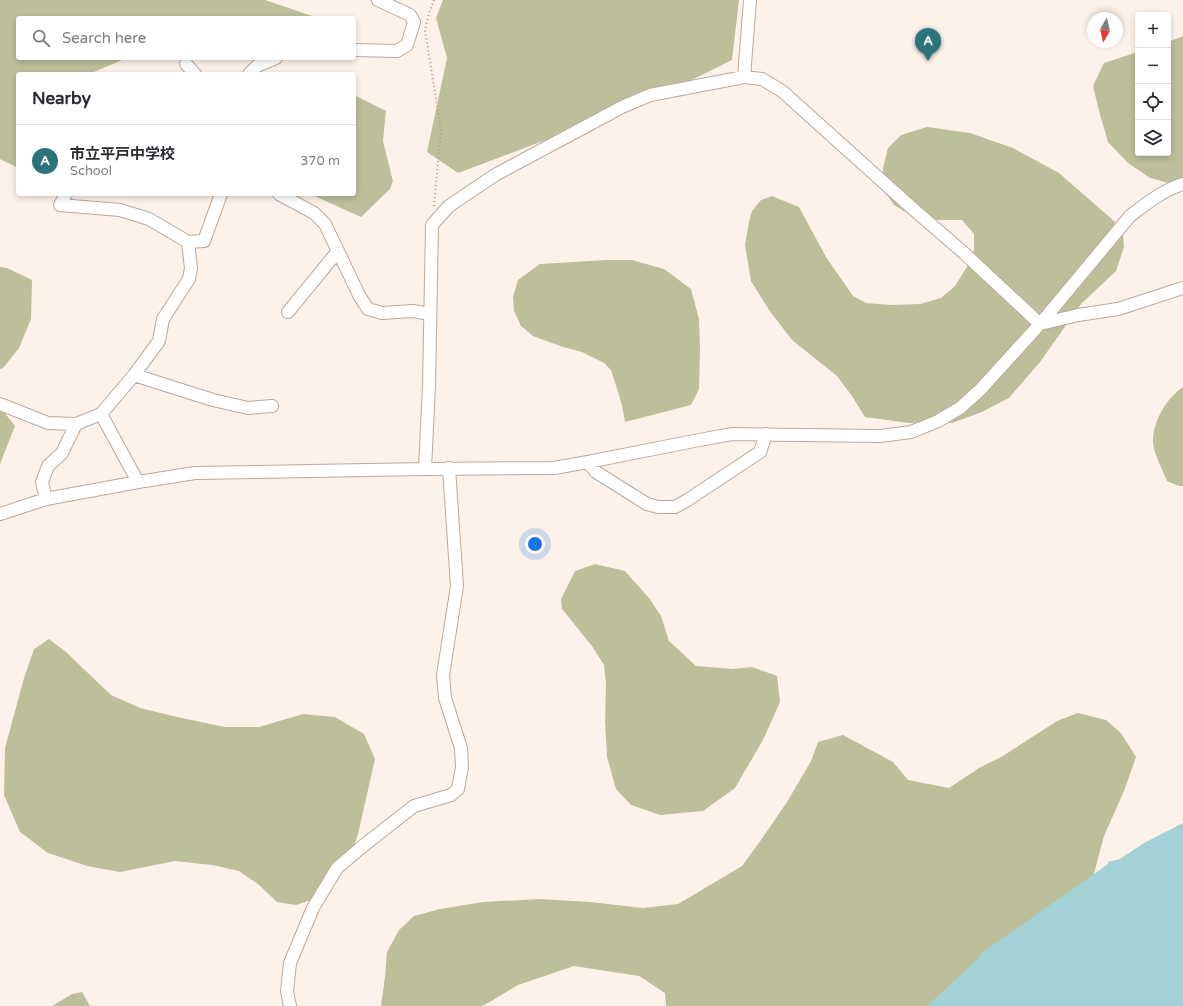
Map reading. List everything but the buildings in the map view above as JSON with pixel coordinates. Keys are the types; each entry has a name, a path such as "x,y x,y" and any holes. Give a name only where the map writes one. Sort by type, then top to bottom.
{"street":[{"path":"356,50 397,51 407,45 414,22 410,15 378,0"},
{"path":"744,77 750,0"},
{"path":"251,72 257,66 271,60"},
{"path":"186,64 193,72"},
{"path":"424,469 429,386 432,225 449,206 495,175 622,107 650,95 744,77 762,79 782,91 964,253 1040,324"},
{"path":"0,514 46,499 195,473 449,468 554,468 694,440 732,434 880,436 910,432 938,421 960,408 980,390 1040,324 1130,216 1146,203 1173,187 1183,184"},
{"path":"65,196 60,204 120,210 149,219 188,242 204,241 219,196"},
{"path":"283,196 314,213 325,224 360,297 368,309 382,313 413,311 430,314"},
{"path":"0,404 48,423 76,424 101,414 134,375 159,341 163,319 189,279 191,268 188,242"},
{"path":"288,312 338,251"},
{"path":"1040,324 1078,315 1118,309 1183,288"},
{"path":"134,375 212,400 248,408 272,406"},
{"path":"101,414 138,482"},
{"path":"46,499 42,482 48,466 62,453 76,424"},
{"path":"588,462 596,472 647,504 658,507 675,506 686,501 760,452 766,434"},
{"path":"290,1006 288,991 290,963 313,908 337,868 414,806 451,795 458,789 462,767 461,748 445,698 443,675 457,586 449,468"}],"path":[{"path":"432,225 441,130 425,30 434,0"}],"green space":[{"path":"0,0 265,0 312,16 16,16 16,60 122,60 94,72 16,72 16,167 0,159"},
{"path":"443,0 739,0 732,60 649,101 458,173 427,152 447,58 436,18"},
{"path":"1183,36 1183,187 1150,178 1128,163 1108,142 1093,86 1104,63 1135,53 1135,156 1171,156 1171,41"},
{"path":"356,96 386,111 383,141 393,181 390,189 361,217 314,196 356,196"},
{"path":"927,127 970,133 1013,148 1059,173 1114,221 1123,235 1124,247 1116,271 1081,304 1040,362 1009,398 982,412 952,423 909,423 865,417 837,376 792,340 769,310 751,281 745,245 752,211 761,200 772,196 799,207 826,257 853,296 866,303 892,305 920,304 941,298 955,286 970,262 974,250 974,234 962,220 938,220 912,216 894,205 887,195 883,168 888,148 901,135"},
{"path":"632,260 664,269 691,289 699,319 700,348 699,389 691,405 625,422 622,405 611,370 604,363 582,352 533,336 521,326 514,311 513,297 518,280 540,264"},
{"path":"0,267 7,268 32,280 31,319 19,348 3,368 0,369"},
{"path":"1183,387 1183,486 1179,486 1167,481 1156,455 1153,440 1156,424 1162,410 1172,397"},
{"path":"0,407 15,426 0,464"},
{"path":"595,564 625,571 649,598 661,616 669,641 696,666 733,669 752,667 777,676 780,702 763,740 735,788 703,811 660,815 631,805 616,789 607,757 605,721 606,684 604,665 592,646 562,609 561,599 575,571"},
{"path":"49,639 66,652 111,695 140,708 225,727 259,727 303,714 335,717 364,734 375,759 358,834 347,867 314,899 296,905 277,902 258,884 239,871 212,865 175,861 120,872 87,866 48,853 20,832 4,795 5,748 24,678 34,649"},
{"path":"1078,713 1106,720 1121,733 1136,757 1124,791 1104,836 1092,881 933,1006 666,1006 665,993 639,976 574,966 518,985 481,1006 381,1005 387,952 399,930 414,916 440,909 483,902 539,899 590,902 643,908 678,904 742,866 787,802 811,761 818,742 843,735 893,762 908,780 949,788 979,768 1003,756 1057,721"},
{"path":"82,992 90,1006 52,1006 72,994"}],"water":[{"path":"1183,823 1183,1006 927,1006 981,956 979,955 1108,864 1108,862 1120,859 1144,843"}],"place":[{"name":"市立平戸中学校","path":"928,61"}]}
